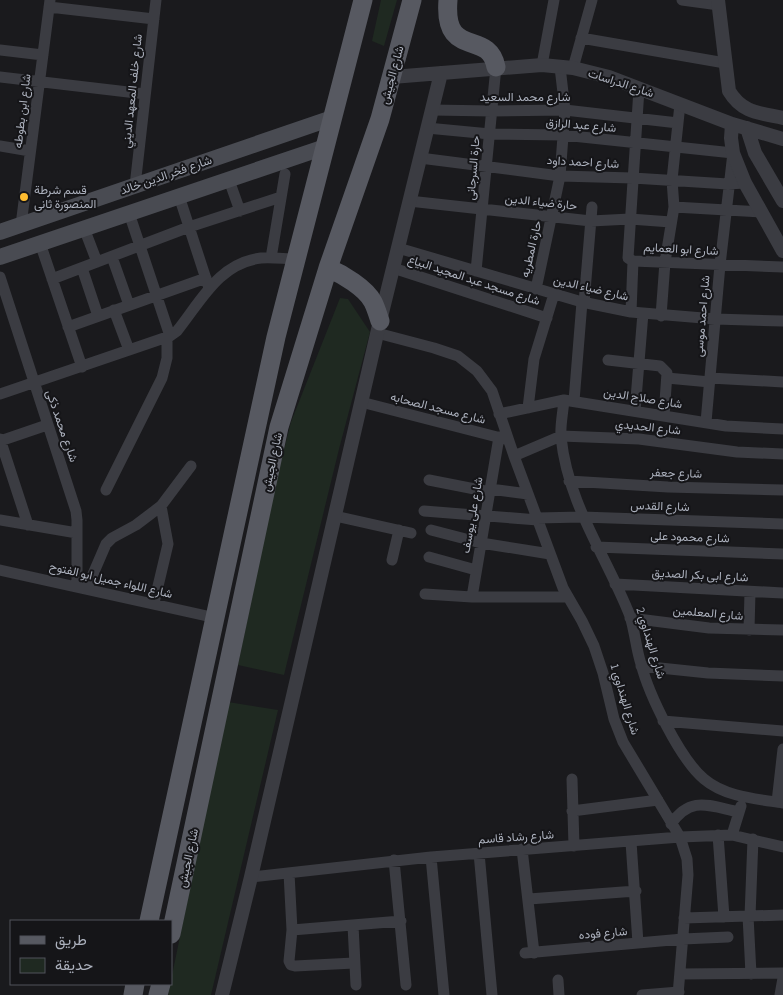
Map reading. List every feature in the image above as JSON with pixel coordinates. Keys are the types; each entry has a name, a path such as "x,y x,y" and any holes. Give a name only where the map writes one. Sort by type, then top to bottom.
{"main road":[{"name":"شارع الجيش","path":"149,920 180,786 276,337 363,0"},
{"name":"شارع الجيش","path":"172,929 279,427 328,268 380,119 412,0"},
{"path":"448,0 447,16 451,30 462,41 488,49 494,57 496,68"},
{"name":"شارع فخر الدين خالد","path":"0,232 332,118"},
{"name":"شارع فخر الدين خالد","path":"0,257 325,148"},
{"path":"21,225 34,245"},
{"path":"328,268 344,276 373,301 379,327"},
{"path":"276,337 288,347 304,346"},
{"path":"270,367 284,366 296,374"},
{"path":"180,786 202,791"}],"street":[{"name":"شارع خلف المعهد الديني","path":"135,186 156,0"},
{"path":"542,65 554,0"},
{"path":"566,68 581,38 592,0"},
{"path":"682,0 718,2 729,91 734,100 752,112 783,118"},
{"path":"49,4 154,19"},
{"name":"شارع ابن بطوطه","path":"21,225 49,4"},
{"path":"581,38 725,63"},
{"path":"0,50 43,55"},
{"name":"شارع الدراسات","path":"392,76 542,65 566,68 609,77 732,124 783,139"},
{"name":"حارة السرجانى","path":"476,271 496,68"},
{"name":"حارة المطريه","path":"536,289 560,176 566,110 566,68"},
{"path":"222,995 361,402 441,73"},
{"path":"0,77 145,94"},
{"name":"شارع ابو العمايم","path":"639,89 628,258 633,261 783,267"},
{"path":"661,316 665,262 674,207 672,180 680,104"},
{"name":"شارع محمد السعيد","path":"432,110 492,112 566,110 678,123"},
{"path":"732,124 733,153 746,183 783,251"},
{"name":"شارع عبد الرازق","path":"427,128 490,134 563,135 733,153"},
{"path":"747,128 755,153 783,201"},
{"path":"0,146 30,151"},
{"name":"شارع احمد موسى","path":"706,422 728,184 733,153"},
{"name":"شارع احمد داود","path":"420,158 560,176 728,184 746,183"},
{"path":"271,258 285,174"},
{"path":"229,180 240,211"},
{"path":"179,196 208,283"},
{"path":"52,279 189,227 281,197"},
{"name":"حارة ضياء الدين","path":"409,201 591,221 630,219 671,222"},
{"name":"شارع الهنداوي 2","path":"592,207 583,303 569,400 560,436 569,481 582,517 630,618 641,666 663,721 690,764 704,780 723,790 780,803"},
{"path":"674,207 762,212"},
{"path":"106,490 162,378 167,358 169,337 129,213"},
{"path":"84,228 97,262"},
{"path":"34,245 52,279 82,367"},
{"name":"شارع ضياء الدين","path":"398,248 583,303 661,316 783,321"},
{"path":"112,256 129,305"},
{"path":"68,327 157,296 208,283 233,266 247,261 271,258 296,259"},
{"path":"633,261 639,364 635,411"},
{"path":"82,268 98,316"},
{"name":"شارع مسجد عبد المجيد البياع","path":"393,268 547,318"},
{"name":"شارع محمد ذكى","path":"0,278 73,502 77,520 82,587"},
{"path":"0,394 169,337 177,331 208,283"},
{"path":"528,408 534,359 554,294"},
{"path":"114,310 129,350"},
{"name":"شارع الهنداوي 1","path":"379,327 458,356 478,371 492,391 500,414 504,438 514,456 550,554 568,597 594,646 603,672 614,719 623,742 680,837 687,859 688,867 678,993"},
{"path":"608,360 664,368 667,373 664,416"},
{"path":"667,378 783,382"},
{"name":"شارع صلاح الدين","path":"500,414 569,400 746,428 783,429"},
{"name":"شارع مسجد الصحابه","path":"361,402 504,438"},
{"path":"28,524 0,440 47,425"},
{"name":"شارع الحديدي","path":"514,456 560,436 639,439 737,452 783,454"},
{"name":"شارع على يوسف","path":"472,598 490,490 504,438"},
{"path":"82,587 106,544 112,538 136,525 161,506 192,466"},
{"path":"430,480 528,494"},
{"name":"شارع جعفر","path":"569,481 668,487 783,490"},
{"path":"154,604 168,544 161,506"},
{"name":"شارع القدس","path":"424,512 537,519 582,517 783,524"},
{"path":"335,516 411,533"},
{"path":"0,520 77,533"},
{"path":"392,560 398,530"},
{"path":"431,530 481,543 550,554"},
{"name":"شارع محمود على","path":"596,547 783,554"},
{"path":"428,557 476,570"},
{"name":"شارع اللواء جميل ابو الفتوح","path":"0,570 216,618"},
{"name":"شارع ابى بكر الصديق","path":"615,584 783,593"},
{"path":"750,592 750,630"},
{"path":"425,594 472,598 568,597"},
{"name":"شارع المعلمين","path":"630,618 678,625 750,630 783,630"},
{"path":"641,666 708,673 783,676"},
{"path":"663,721 783,731"},
{"path":"780,803 783,749"},
{"path":"572,779 574,846"},
{"path":"732,835 743,796"},
{"path":"572,811 658,800"},
{"path":"671,824 686,807 695,805 739,812"},
{"path":"718,835 724,917"},
{"name":"شارع رشاد قاسم","path":"251,877 394,860 680,837 732,835 783,847"},
{"path":"751,974 749,916 753,839"},
{"path":"631,842 636,891 638,943"},
{"path":"522,849 529,899 636,891"},
{"path":"479,853 492,995"},
{"path":"431,857 444,995"},
{"path":"394,860 406,986"},
{"path":"289,872 292,930 289,961 291,964 295,966 354,962"},
{"name":"شارع فوده","path":"529,899 530,953 683,939 728,937"},
{"path":"684,918 783,915"},
{"path":"292,930 401,921"},
{"path":"353,925 356,985"},
{"path":"680,974 783,973"},
{"path":"780,995 783,978"},
{"path":"558,980 559,995"},
{"path":"642,995 678,993"}],"green space":[{"path":"381,0 397,0 384,46 372,41"},
{"path":"340,298 348,299 370,332 339,449 284,675 238,665 275,485 291,422"},
{"path":"228,702 278,710 211,995 168,995 170,985 172,985 172,975"}],"place":[{"name":"قسم شرطة المنصورة ثانى","path":"24,197"}]}
